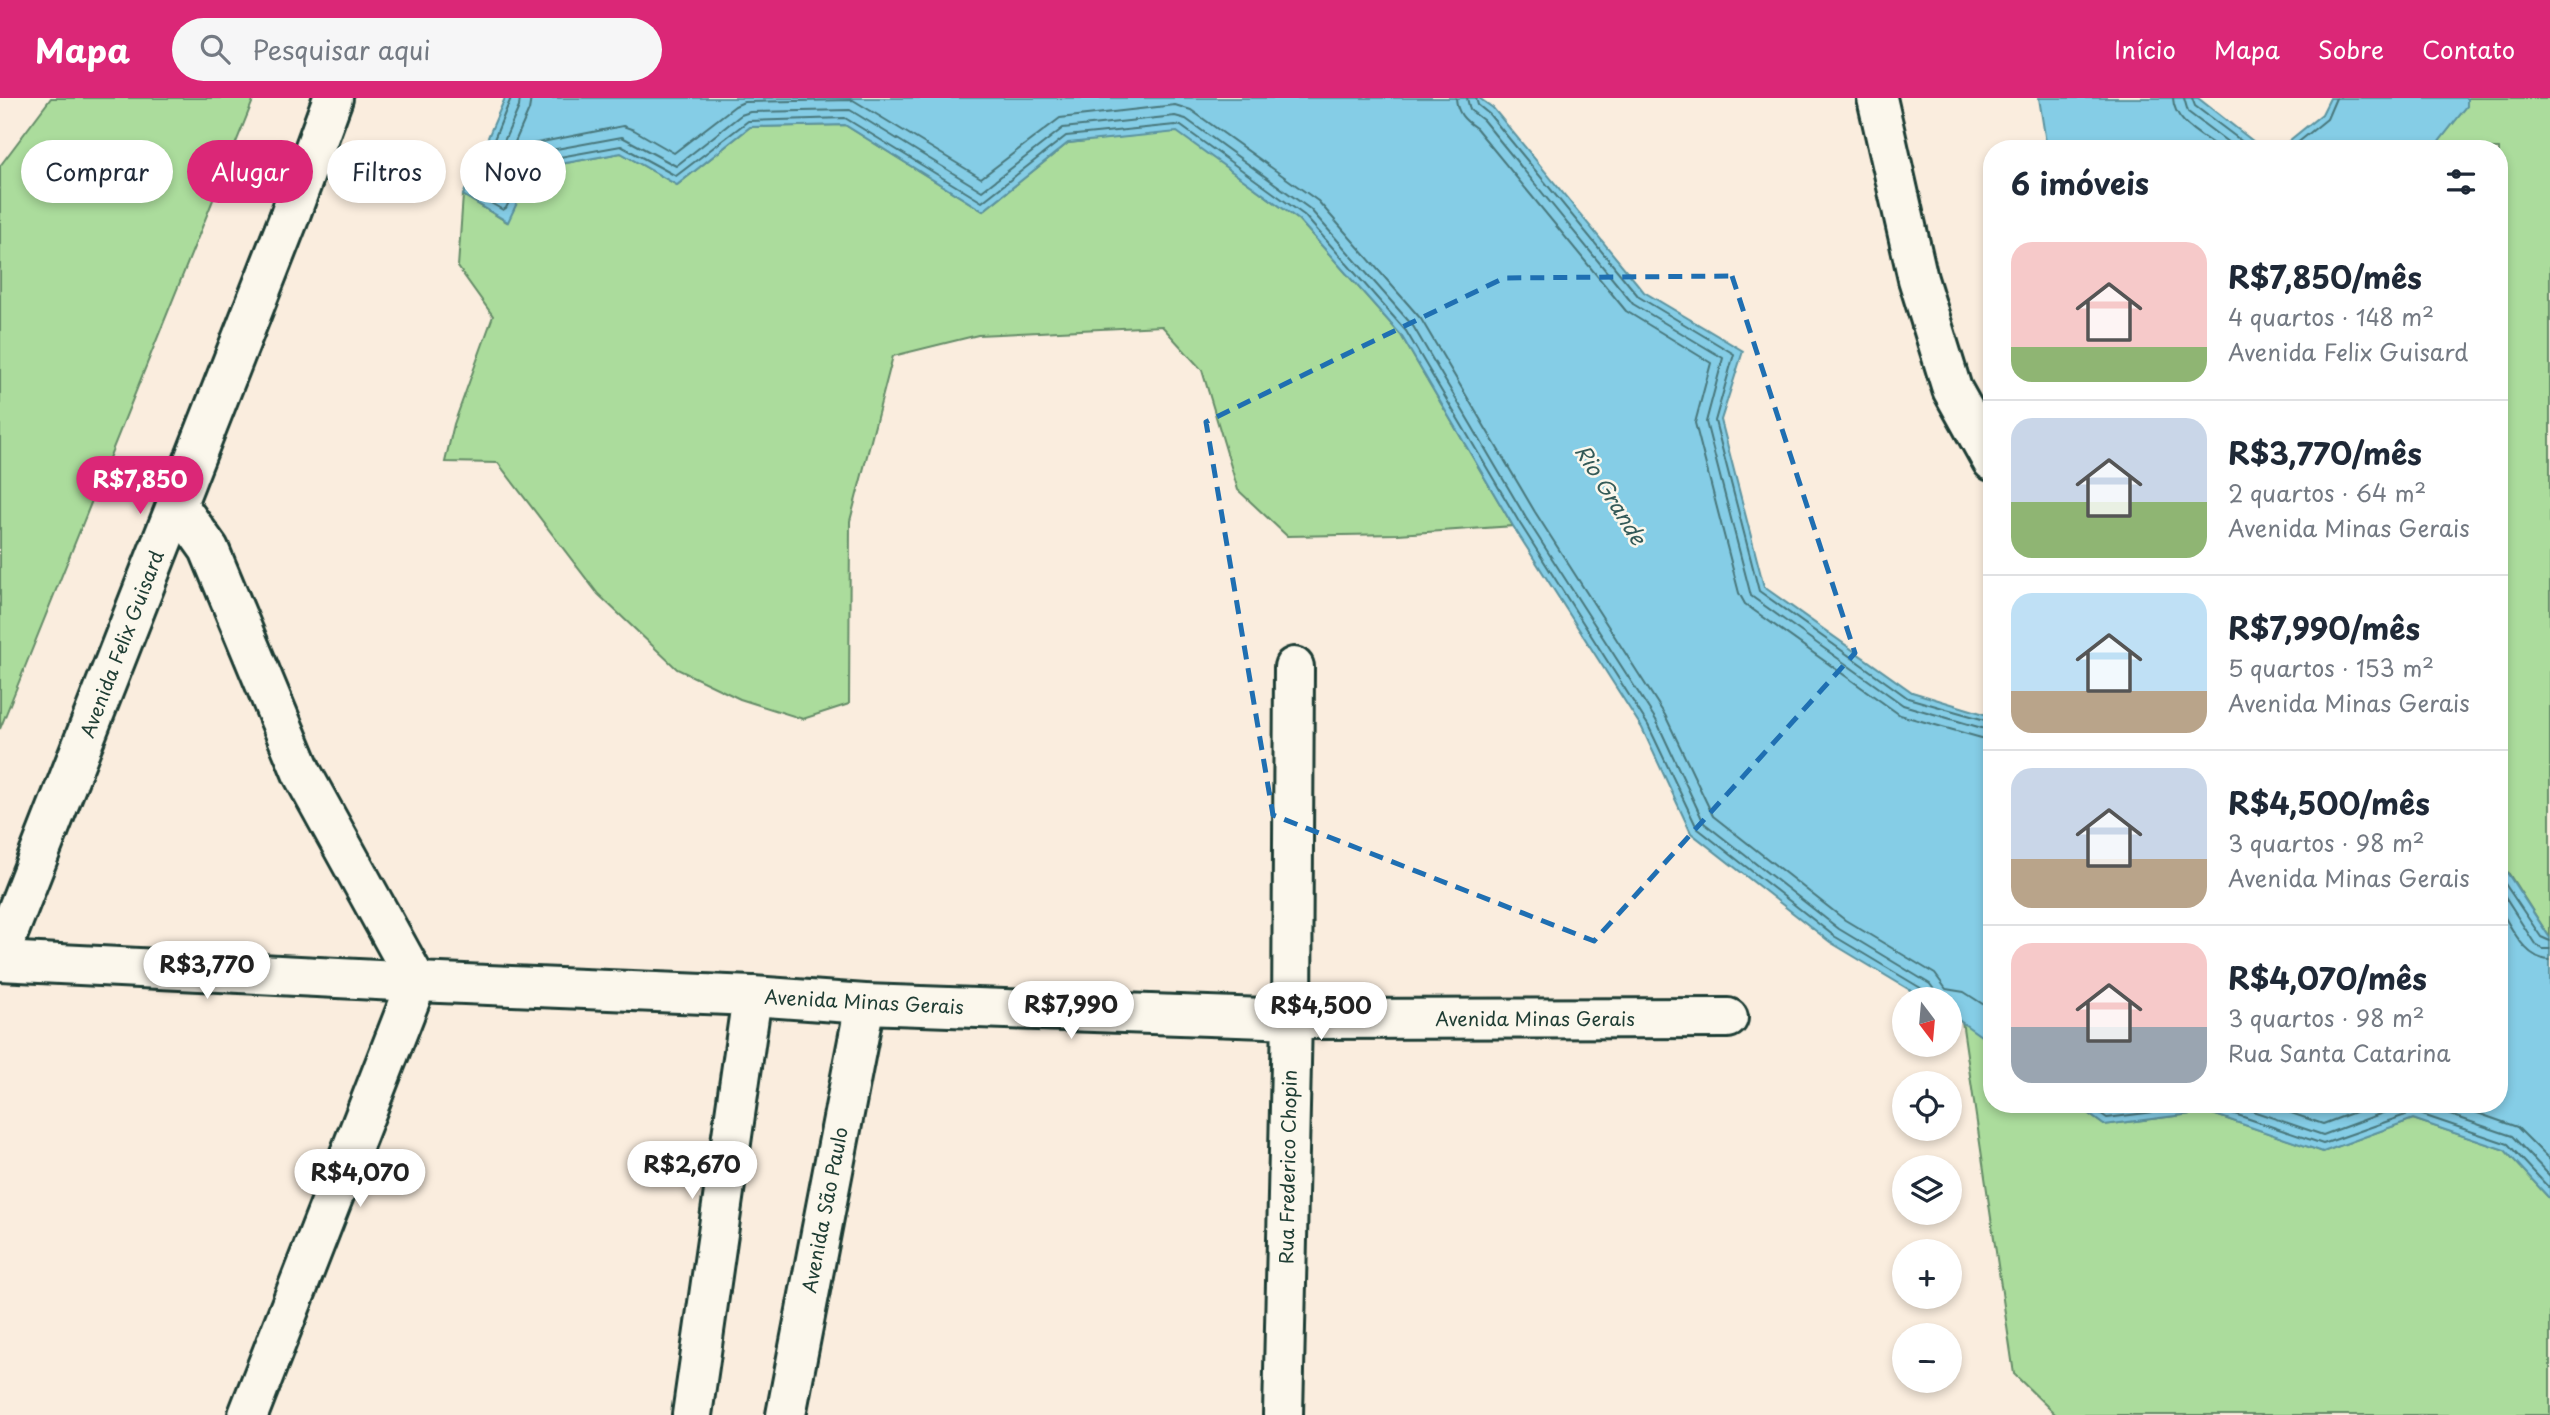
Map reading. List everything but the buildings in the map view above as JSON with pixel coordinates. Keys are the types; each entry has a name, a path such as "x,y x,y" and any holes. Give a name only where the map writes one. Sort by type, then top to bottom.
{"street":[{"name":"Avenida Felix Guisard","path":"0,954 289,218 333,98"},
{"path":"1877,98 1918,279 1952,390 1983,445"},
{"path":"177,504 209,549 302,773 417,982 248,1415"},
{"name":"Rua Frederico Chopin","path":"1283,1415 1292,1019 1294,667"},
{"name":"Avenida Minas Gerais","path":"0,961 752,996 865,1004 1292,1019 1728,1018"},
{"path":"692,1415 752,996"},
{"name":"Avenida São Paulo","path":"786,1415 865,1004"}],"highlighted area":[{"path":"1732,276 1855,653 1594,941 1273,815 1206,422 1504,278"}],"green space":[{"path":"51,98 254,98 237,140 187,140 187,203 212,203 0,729 0,166"},
{"path":"2467,98 2550,98 2550,938 2508,873 2508,140 2440,140 2467,106"},
{"path":"845,125 983,211 1068,143 1177,131 1299,220 1401,335 1513,526 1398,534 1287,536 1238,490 1202,370 1162,326 978,335 893,356 850,521 849,704 803,719 740,699 677,669 598,594 498,463 445,462 454,424 493,316 458,267 462,203 476,203 507,222 516,203 566,203 566,163 621,153 677,185 750,127"},
{"path":"1962,1021 1983,1037 1983,1113 2087,1113 2104,1125 2210,1113 2323,1152 2413,1119 2505,1150 2550,1199 2550,1415 2056,1415 2014,1374"}],"water":[{"name":"Rio Grande","path":"505,98 1479,98 1493,108 1644,292 1743,351 1721,420 1764,587 1912,692 1983,714 1983,1037 1962,1022 1962,987 1905,987 1830,942 1691,833 1642,728 1513,526 1401,335 1299,220 1177,132 1068,143 983,211 845,125 750,127 677,185 621,153 566,163 566,140 487,140"},
{"path":"2039,98 2198,98 2252,140 2046,140"},
{"path":"2330,98 2467,98 2467,106 2440,140 2290,140 2322,114"},
{"path":"476,203 517,203 508,222"},
{"path":"2508,874 2550,938 2550,1199 2505,1150 2413,1119 2323,1152 2210,1113 2508,1113"},
{"path":"2087,1113 2199,1113 2104,1125"}]}
